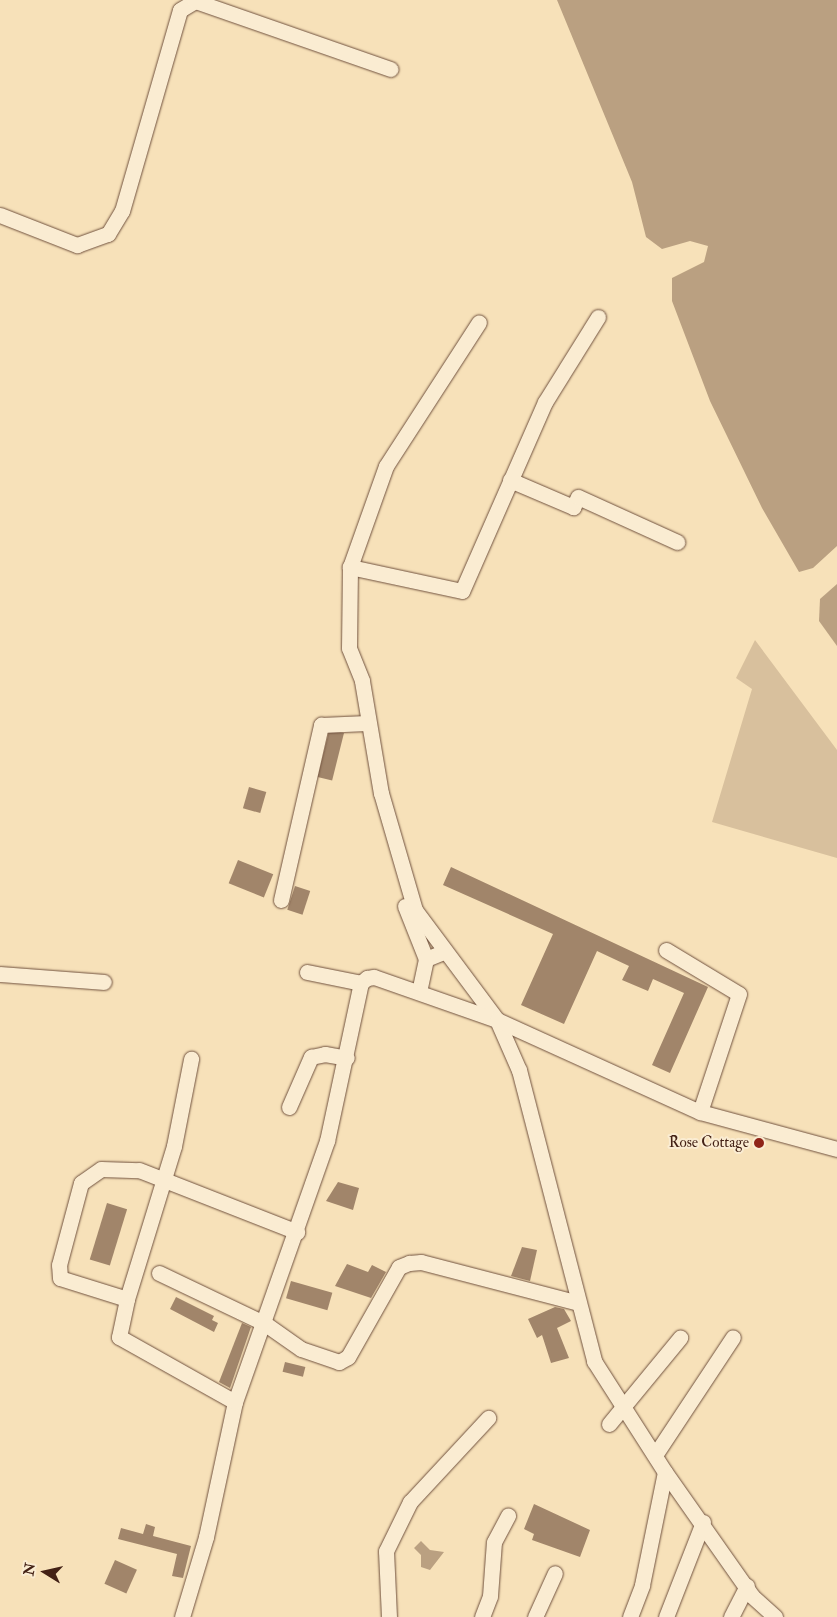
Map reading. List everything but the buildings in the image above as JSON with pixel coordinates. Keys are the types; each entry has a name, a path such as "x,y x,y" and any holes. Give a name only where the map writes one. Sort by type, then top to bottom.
{"street":[{"path":"0,215 77,245 108,234 122,211 180,10 195,1 390,69"},
{"path":"350,566 460,593 545,402 598,317"},
{"path":"479,322 386,466 350,566 349,648 362,681 367,723 400,866 415,910 443,952 497,1020 519,1070 594,1362 665,1472 703,1522 747,1586 775,1617"},
{"path":"510,480 573,508 578,497 677,542"},
{"path":"281,900 321,725 367,723"},
{"path":"380,823 390,865 426,959 419,992"},
{"path":"666,950 740,994 700,1112"},
{"path":"426,959 443,952"},
{"path":"307,972 361,983 374,977 419,992 497,1020 700,1112 837,1149"},
{"path":"0,974 104,982"},
{"path":"182,1617 206,1537 235,1402 328,1141 347,1058 361,983"},
{"path":"289,1107 311,1057 325,1054 347,1058"},
{"path":"190,1058 166,1178 127,1299 119,1337 235,1402"},
{"path":"127,1299 66,1283 58,1273 78,1193 89,1174 101,1169 119,1167 166,1178 297,1232"},
{"path":"159,1273 264,1323 315,1355 344,1361 399,1268 421,1262 578,1303"},
{"path":"655,1455 733,1337"},
{"path":"609,1424 680,1338"},
{"path":"389,1617 386,1551 410,1502 488,1418"},
{"path":"630,1617 642,1585 665,1472"},
{"path":"482,1617 490,1596 494,1542 508,1516"},
{"path":"666,1617 703,1522"},
{"path":"535,1617 555,1573"},
{"path":"731,1617 747,1586"}],"shaded area":[{"path":"557,0 837,0 837,546 813,568 799,572 762,508 710,401 672,301 672,278 704,262 708,246 690,241 662,249 646,237 632,182"},
{"path":"837,584 837,646 819,621 820,599"},
{"path":"755,640 837,750 837,858 712,822 752,689 736,678"},
{"path":"421,1541 430,1550 444,1552 430,1570 421,1567 421,1555 414,1548"}],"place":[{"name":"Rose Cottage","path":"759,1143"}]}
